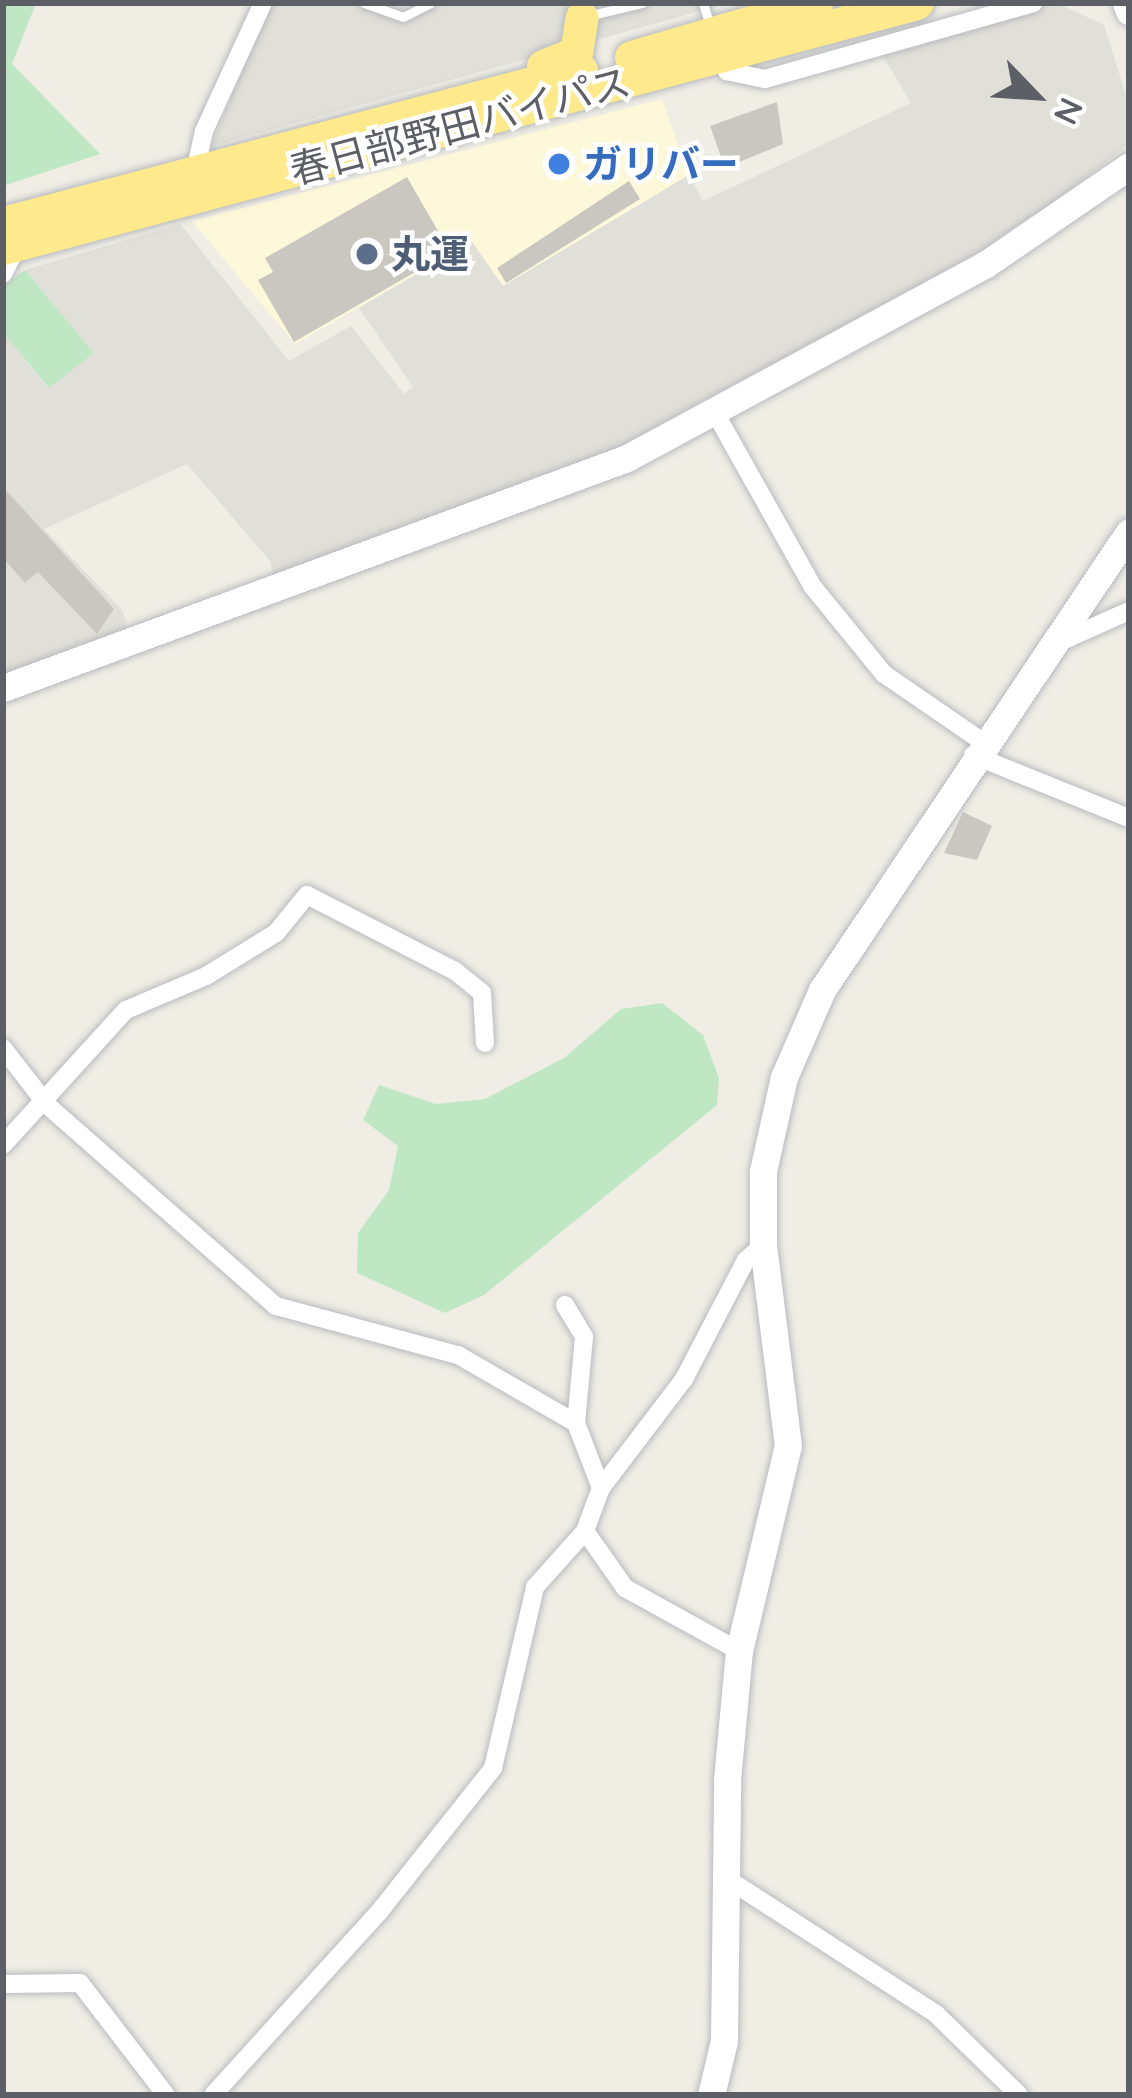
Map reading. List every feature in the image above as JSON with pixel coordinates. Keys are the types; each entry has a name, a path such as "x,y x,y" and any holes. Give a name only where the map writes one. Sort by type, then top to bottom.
{"highway":[{"name":"春日部野田バイパス","path":"7,247 195,172 816,3"},
{"name":"春日部野田バイパス","path":"7,247 713,31 878,30 916,3"},
{"path":"447,105 566,60 580,44 582,17"}],"street":[{"path":"195,172 204,131 263,3"},
{"path":"878,30 1033,3"},
{"path":"3,688 434,526 544,492 713,409 986,264 1129,166"},
{"path":"713,409 813,587 884,674 978,749 1129,818"},
{"path":"711,2095 724,2041 727,1780 739,1651 788,1446 763,1245 763,1171 784,1077 822,990 978,749 1056,644 1129,532"},
{"path":"1056,644 1129,611"},
{"path":"3,1144 47,1105 126,1010 206,976 276,933 307,895 454,970 482,993 485,1043"},
{"path":"3,1048 47,1105 276,1306 458,1355 576,1423"},
{"path":"213,2095 379,1912 494,1768 535,1588 585,1532 601,1488 684,1378 746,1260 763,1245"},
{"path":"565,1305 584,1336 576,1423 601,1488"},
{"path":"585,1532 625,1588 739,1651"},
{"path":"729,1880 936,2014 1019,2095"},
{"path":"3,1984 80,1983 166,2095"}],"lane":[{"path":"364,3 404,17 431,3"},
{"path":"582,17 642,3"}],"shaded area":[{"path":"268,3 729,3 212,146"},
{"path":"1057,3 1104,25 1129,105 1129,144 1001,243 611,452 274,577 270,561 187,464 44,529 123,611 127,630 3,675 3,333 48,388 94,353 25,270 180,224 289,361 351,326 404,394 413,387 359,308 472,242 503,286 689,175 703,201 911,103 880,51"},
{"path":"662,99 689,175 503,286 471,242 295,344 192,221"}],"green space":[{"path":"3,3 36,3 12,64 100,154 3,186"},
{"path":"25,270 94,353 49,388 3,333 3,285"},
{"path":"662,1003 703,1035 719,1078 717,1105 484,1295 445,1313 357,1273 358,1233 389,1190 398,1146 363,1120 379,1085 436,1104 485,1099 564,1058 621,1009"}],"building":[{"path":"777,102 783,144 725,168 710,126"},
{"path":"407,177 450,252 294,342 258,280 273,272 265,258"},
{"path":"629,181 640,199 506,283 497,268"},
{"path":"3,487 114,609 97,634 38,572 25,583 3,558"},
{"path":"963,812 992,826 977,860 944,853"}],"place":[{"name":"ガリバー","path":"559,164"},
{"name":"丸運","path":"367,254"}]}
